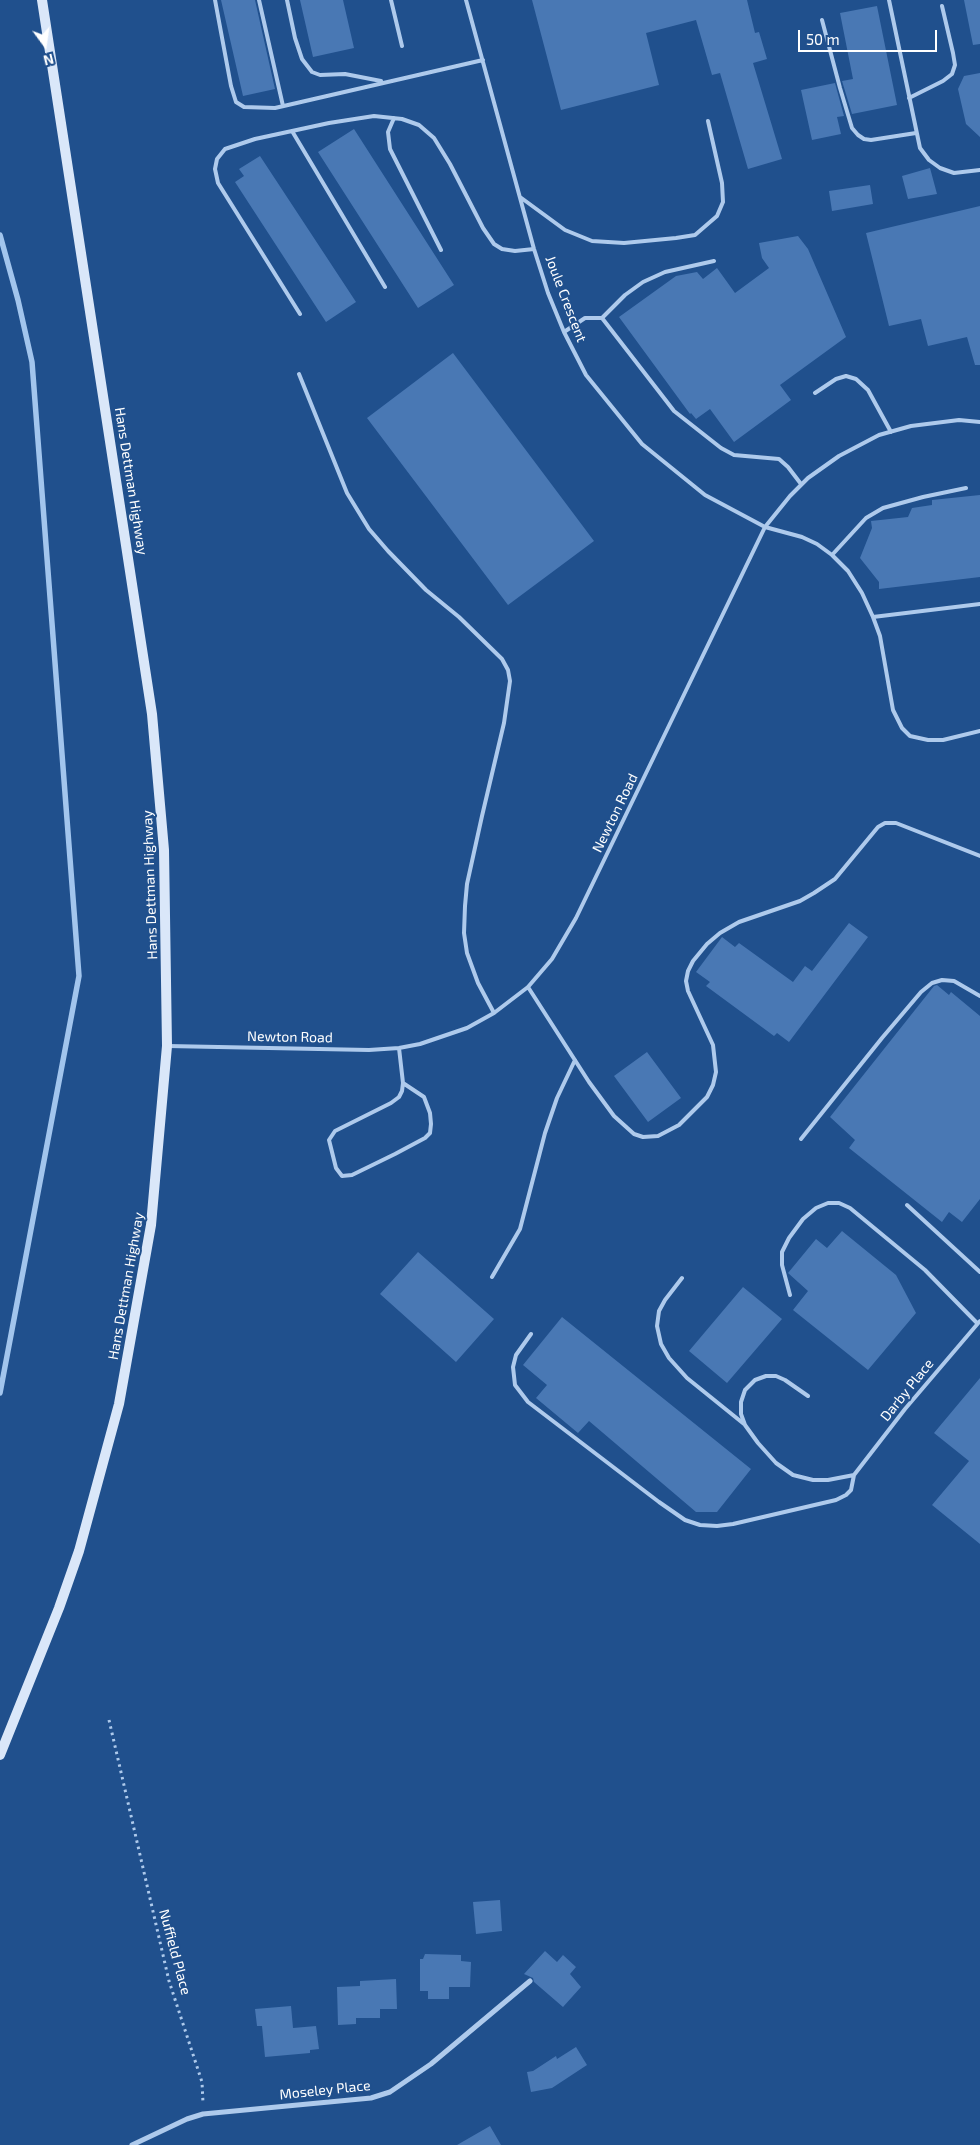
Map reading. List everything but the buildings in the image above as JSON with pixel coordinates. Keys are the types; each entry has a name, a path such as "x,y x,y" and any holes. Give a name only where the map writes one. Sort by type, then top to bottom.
{"street":[{"name":"Hans Dettman Highway","path":"0,1755 59,1608 79,1550 119,1404 151,1225 167,1046 164,850 152,714 42,0"},
{"name":"Moseley Place","path":"203,2114 371,2098 390,2092 431,2064 530,1981"},
{"path":"132,2145 187,2119 203,2114"}],"lane":[{"path":"215,0 231,86 236,102 244,107 258,109 282,106 483,60"},
{"path":"259,0 282,106"},
{"path":"286,0 302,59 312,72 320,75 345,74 383,82"},
{"path":"391,0 402,46"},
{"name":"Joule Crescent","path":"466,0 534,249 548,293 564,332 586,375 642,444 705,495 766,528 809,540 832,555 848,572 862,593 874,617 880,636 892,710 902,728 910,736 928,740 943,740 980,731"},
{"path":"889,0 920,148 929,160 940,168 954,173 980,170"},
{"path":"909,98 943,81 952,74 955,65 942,6"},
{"path":"822,20 852,128 864,139 871,140 916,133"},
{"path":"300,314 218,183 217,159 226,149 254,139 374,116 394,118 419,125 434,138 450,164 483,228 494,244 514,251 534,249"},
{"path":"394,118 388,132 390,149 441,250"},
{"path":"520,197 565,230 592,241 624,243 695,235 717,216 722,202 722,183 708,121"},
{"path":"292,131 386,287"},
{"path":"602,318 625,295 643,282 665,272 714,261"},
{"path":"564,332 585,318 602,318 674,411 721,448 734,454 778,459 788,467 801,484"},
{"path":"299,374 347,493 369,529 426,590 459,617 502,659 508,670 510,681 504,723 467,884 465,906 464,933 467,953 478,983 494,1013"},
{"path":"815,393 836,379 846,376 856,379 868,390 891,432"},
{"name":"Newton Road","path":"167,1046 369,1050 399,1048 467,1028 494,1013 528,987 552,959 576,918 766,528 801,484 839,456 879,436 911,426 959,420 980,422"},
{"path":"832,555 866,518 884,508 923,496 966,488"},
{"path":"874,617 980,604"},
{"path":"528,987 614,1116 634,1134 643,1137 658,1136 679,1125 707,1097 713,1085 716,1072 713,1045 688,991 686,981 693,961 707,944 720,933 739,922 814,893 835,878 878,827 884,823 896,823 980,856"},
{"path":"801,1139 893,1025 921,992 932,983 942,980 954,981 980,996"},
{"path":"399,1048 403,1083 402,1092 392,1103 335,1131 328,1140 336,1168 342,1176 352,1175 395,1154 425,1138 430,1133 432,1124 424,1097 403,1083"},
{"path":"492,1276 520,1228 545,1133 557,1098 575,1060"},
{"path":"790,1295 782,1265 782,1252 789,1238 803,1219 816,1208 828,1203 839,1203 850,1208 919,1264 979,1322"},
{"path":"907,1205 980,1272"},
{"path":"682,1278 659,1311 657,1326 661,1344 668,1358 687,1378 745,1425 776,1463 793,1475 813,1480 828,1480 854,1475"},
{"name":"Darby Place","path":"531,1334 516,1355 513,1367 515,1385 528,1402 685,1520 700,1524 733,1524 836,1500 846,1495 851,1490 854,1475 905,1410 979,1322"},
{"path":"745,1425 741,1414 741,1402 745,1390 755,1380 766,1376 776,1376 808,1396"}],"path":[{"name":"Nuffield Place","path":"109,1720 169,1980 202,2082 203,2114"}],"waterway":[{"path":"0,235 18,300 32,362 79,976 0,1393"}]}
